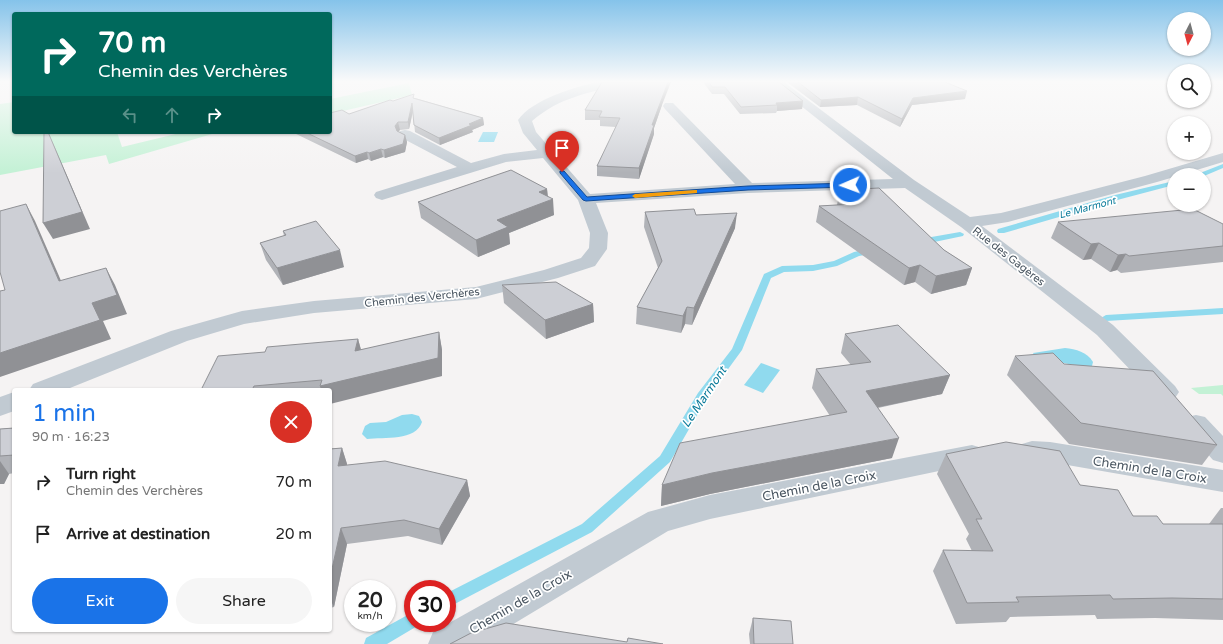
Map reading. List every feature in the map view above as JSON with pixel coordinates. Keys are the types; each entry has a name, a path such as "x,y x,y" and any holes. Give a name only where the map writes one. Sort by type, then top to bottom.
{"street":[{"name":"Chemin des Verchères","path":"47,388 179,336 242,318 314,307 476,293 551,274 588,262 598,249 599,233 586,199 530,133 525,120 534,112"},
{"path":"675,112 748,188"},
{"name":"Rue des Gagères","path":"815,112 908,183 967,223 1105,330 1135,359 1223,453"},
{"path":"405,134 469,168"},
{"path":"382,195 504,158 546,153"},
{"path":"967,223 1002,218 1151,179 1223,157"},
{"path":"586,199 748,188 908,183"},
{"path":"0,407 12,402"},
{"name":"Chemin de la Croix","path":"446,644 659,521 710,507 998,450 1050,452 1223,481"}],"green space":[{"path":"0,112 12,112 12,134 118,134 122,147 176,134 212,134 109,164 106,155 0,175"},
{"path":"1223,385 1223,396 1221,394 1199,394 1191,388"}],"water":[{"path":"483,132 498,132 494,142 478,142"},
{"path":"1065,348 1084,353 1093,362 1092,366 1078,366 1035,357 1033,353"},
{"path":"761,363 780,370 763,393 744,385"},
{"path":"412,414 419,416 422,422 419,428 406,435 390,438 367,439 362,434 365,426 370,423 386,422 402,415"}],"building":[{"path":"332,112 346,112 349,114 355,112 410,112 408,122 398,122 395,126 397,131 405,135 403,144 384,150 381,149 355,156 309,134 332,134"},
{"path":"413,112 462,112 483,118 469,124 472,125 439,138 414,125"},
{"path":"601,112 657,112 652,125 654,125 639,168 597,166 620,118 599,117"},
{"path":"888,112 906,112 902,119"},
{"path":"44,134 49,134 82,212 43,223"},
{"path":"511,170 547,189 539,192 553,199 497,220 508,227 476,240 418,202"},
{"path":"879,188 944,250 972,268 936,276 920,265 909,268 819,206 853,204 840,190"},
{"path":"26,204 59,281 106,268 117,295 92,303 100,320 0,353 0,291 5,290 0,272 0,211"},
{"path":"694,209 696,215 737,213 694,308 687,307 683,316 637,307 662,261 645,212"},
{"path":"1167,212 1199,212 1223,224 1223,246 1129,256 1126,254 1118,255 1099,243 1091,244 1058,222"},
{"path":"316,221 340,250 277,268 260,243 286,235 283,231"},
{"path":"556,282 593,304 545,320 502,285"},
{"path":"898,325 950,375 866,391 899,438 712,473 662,485 680,443 847,412 816,369 871,362 845,334"},
{"path":"439,332 438,358 320,386 322,380 254,386 253,388 202,388 218,356 265,352 267,347 358,339 355,351"},
{"path":"1053,353 1064,364 1153,371 1217,445 1081,423 1015,356"},
{"path":"12,428 12,455 0,456 0,429"},
{"path":"1006,442 1060,451 1080,485 1118,490 1133,516 1157,516 1163,524 1223,524 1223,599 1113,599 1110,595 1016,597 1019,602 967,603 943,550 993,551 976,519 982,519 946,454"},
{"path":"342,448 338,466 385,461 467,480 439,529 404,520 341,528 332,569 332,449"},
{"path":"753,618 791,621 793,644 754,644"},
{"path":"506,623 627,642 628,638 663,644 450,644 471,633"}],"waterway":[{"name":"Le Marmont","path":"1211,170 1223,166"},
{"name":"Le Marmont","path":"1001,231 1118,197 1167,185"},
{"name":"Le Marmont","path":"920,242 960,234"},
{"name":"Le Marmont","path":"456,596 587,528 665,459 702,396 737,350 767,276 782,269 813,268 837,263 857,254 872,251"},
{"path":"1106,318 1223,311"},
{"name":"Le Marmont","path":"372,644 404,625"}],"slow traffic":[{"path":"635,196 695,192"}],"route":[{"path":"562,172 586,199 748,188 850,185"}]}
